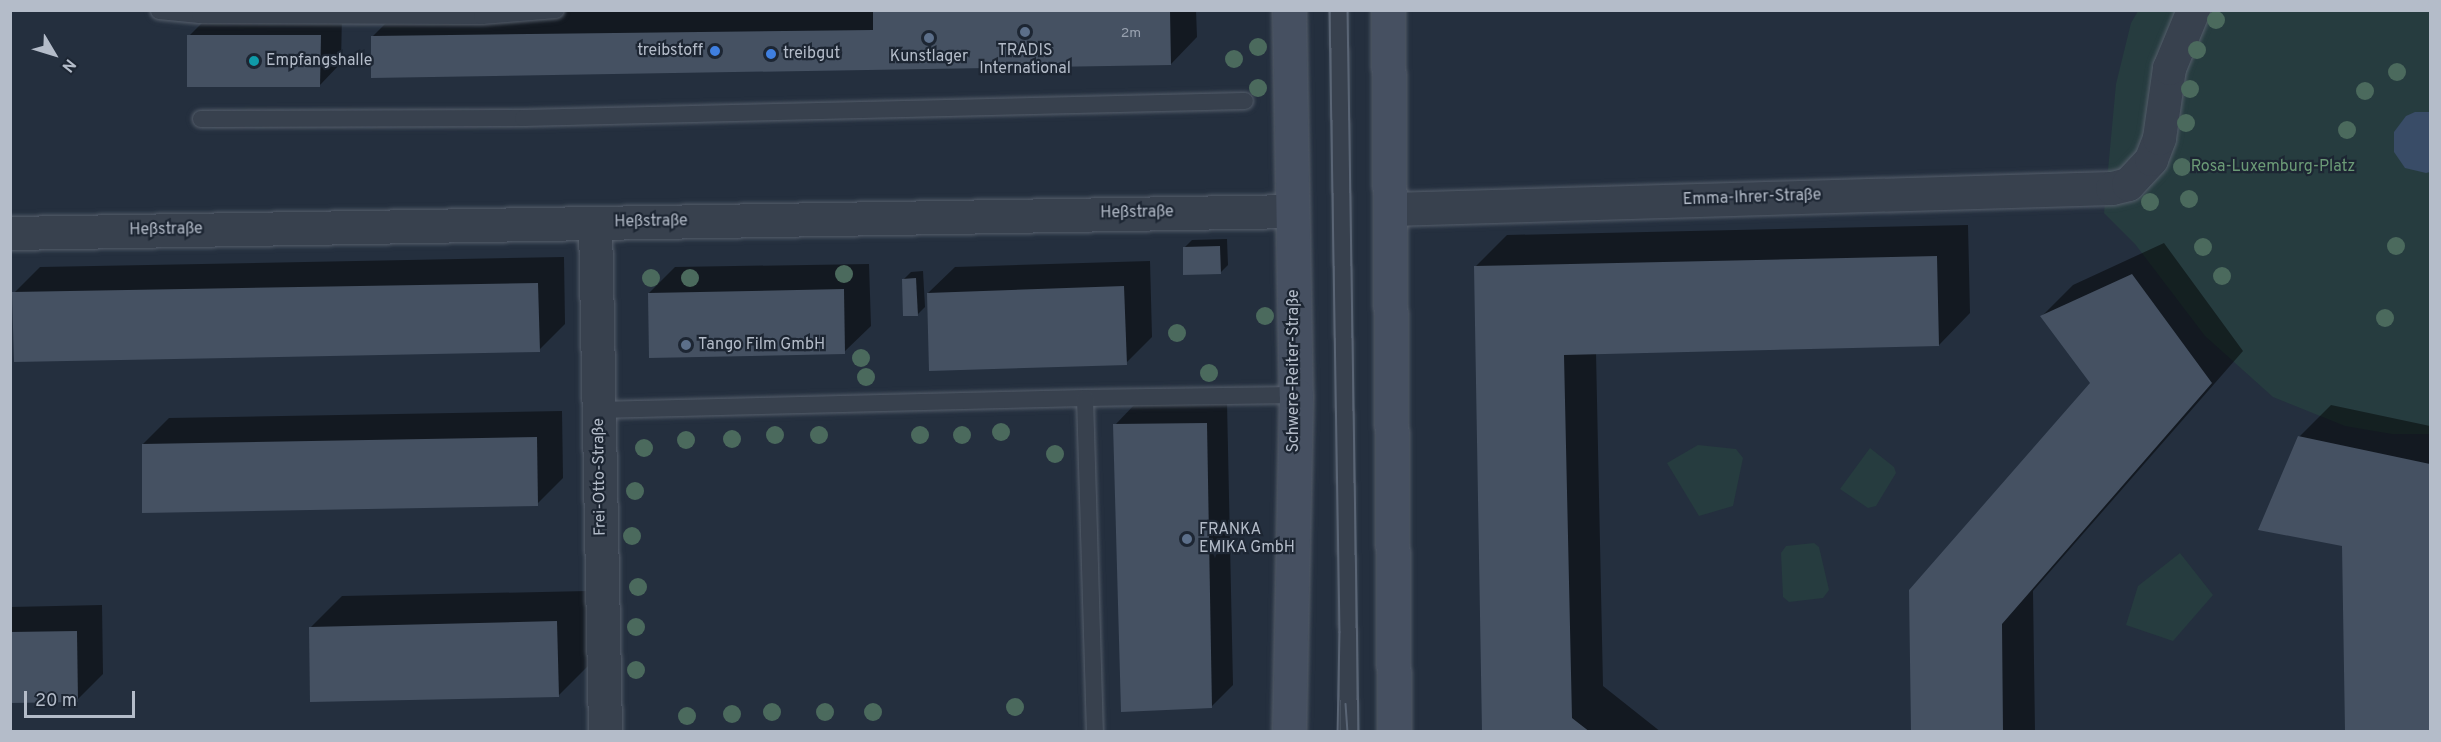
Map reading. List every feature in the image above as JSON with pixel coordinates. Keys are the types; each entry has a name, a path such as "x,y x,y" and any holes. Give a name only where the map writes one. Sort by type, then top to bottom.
{"main road":[{"name":"Schwere-Reiter-Straße","path":"1289,10 1296,395 1289,732"},
{"path":"1388,10 1394,732"}],"street":[{"name":"Emma-Ihrer-Straße","path":"1391,209 2112,188 2128,184 2151,159 2159,138 2169,68 2193,10"},
{"name":"Heßstraße","path":"10,233 1292,211"},
{"name":"Frei-Otto-Straße","path":"595,223 605,732"}],"lane":[{"path":"159,11 200,15 482,16 556,10"},
{"path":"1339,10 1349,732"},
{"path":"201,119 523,118 1245,101"},
{"path":"598,410 1296,395"},
{"path":"1085,398 1095,732"}],"green space":[{"name":"Rosa-Luxemburg-Platz","path":"2138,11 2430,11 2430,434 2392,434 2345,426 2273,397 2205,336 2135,244 2104,213 2116,84 2131,23"},
{"path":"1698,445 1736,449 1743,458 1733,506 1699,516 1667,463"},
{"path":"1870,448 1894,467 1896,473 1876,506 1868,508 1840,489"},
{"path":"1814,543 1819,547 1829,590 1823,598 1789,602 1783,597 1781,553 1786,546"},
{"path":"2180,553 2213,595 2173,641 2126,625 2138,586"}],"water":[{"path":"2415,112 2430,112 2430,172 2426,173 2405,168 2394,152 2394,132 2406,116"}],"building":[{"path":"873,10 1170,10 1171,65 371,78 371,36 873,30"},
{"name":"Empfangshalle","path":"187,35 321,35 320,87 187,87"},
{"path":"1220,246 1221,274 1183,275 1183,247"},
{"path":"1937,256 1939,346 1564,355 1572,718 1590,732 1482,732 1474,266"},
{"path":"2132,274 2212,383 2002,624 2003,732 1911,732 1909,590 2090,383 2040,316"},
{"path":"916,278 918,316 903,316 902,279"},
{"path":"538,283 540,352 14,362 12,292"},
{"path":"1124,286 1127,365 929,371 927,293"},
{"path":"844,289 845,354 649,358 648,293"},
{"path":"1207,423 1212,708 1121,712 1113,424"},
{"path":"2298,436 2430,464 2430,732 2345,732 2342,546 2258,530"},
{"path":"537,437 538,506 142,513 142,444"},
{"path":"557,621 559,697 310,702 309,627"},
{"path":"77,631 78,702 10,703 10,632"}],"tram line":[{"path":"1330,10 1340,632 1338,732"},
{"path":"1348,10 1359,732"},
{"path":"1346,704 1348,732"}],"place":[{"name":"TRADIS International","path":"1025,32"},
{"name":"Kunstlager","path":"929,38"},
{"name":"treibstoff","path":"715,51"},
{"name":"treibgut","path":"771,54"},
{"name":"Empfangshalle","path":"254,61"},
{"name":"Tango Film GmbH","path":"686,345"},
{"name":"FRANKA EMIKA GmbH","path":"1187,539"}]}
